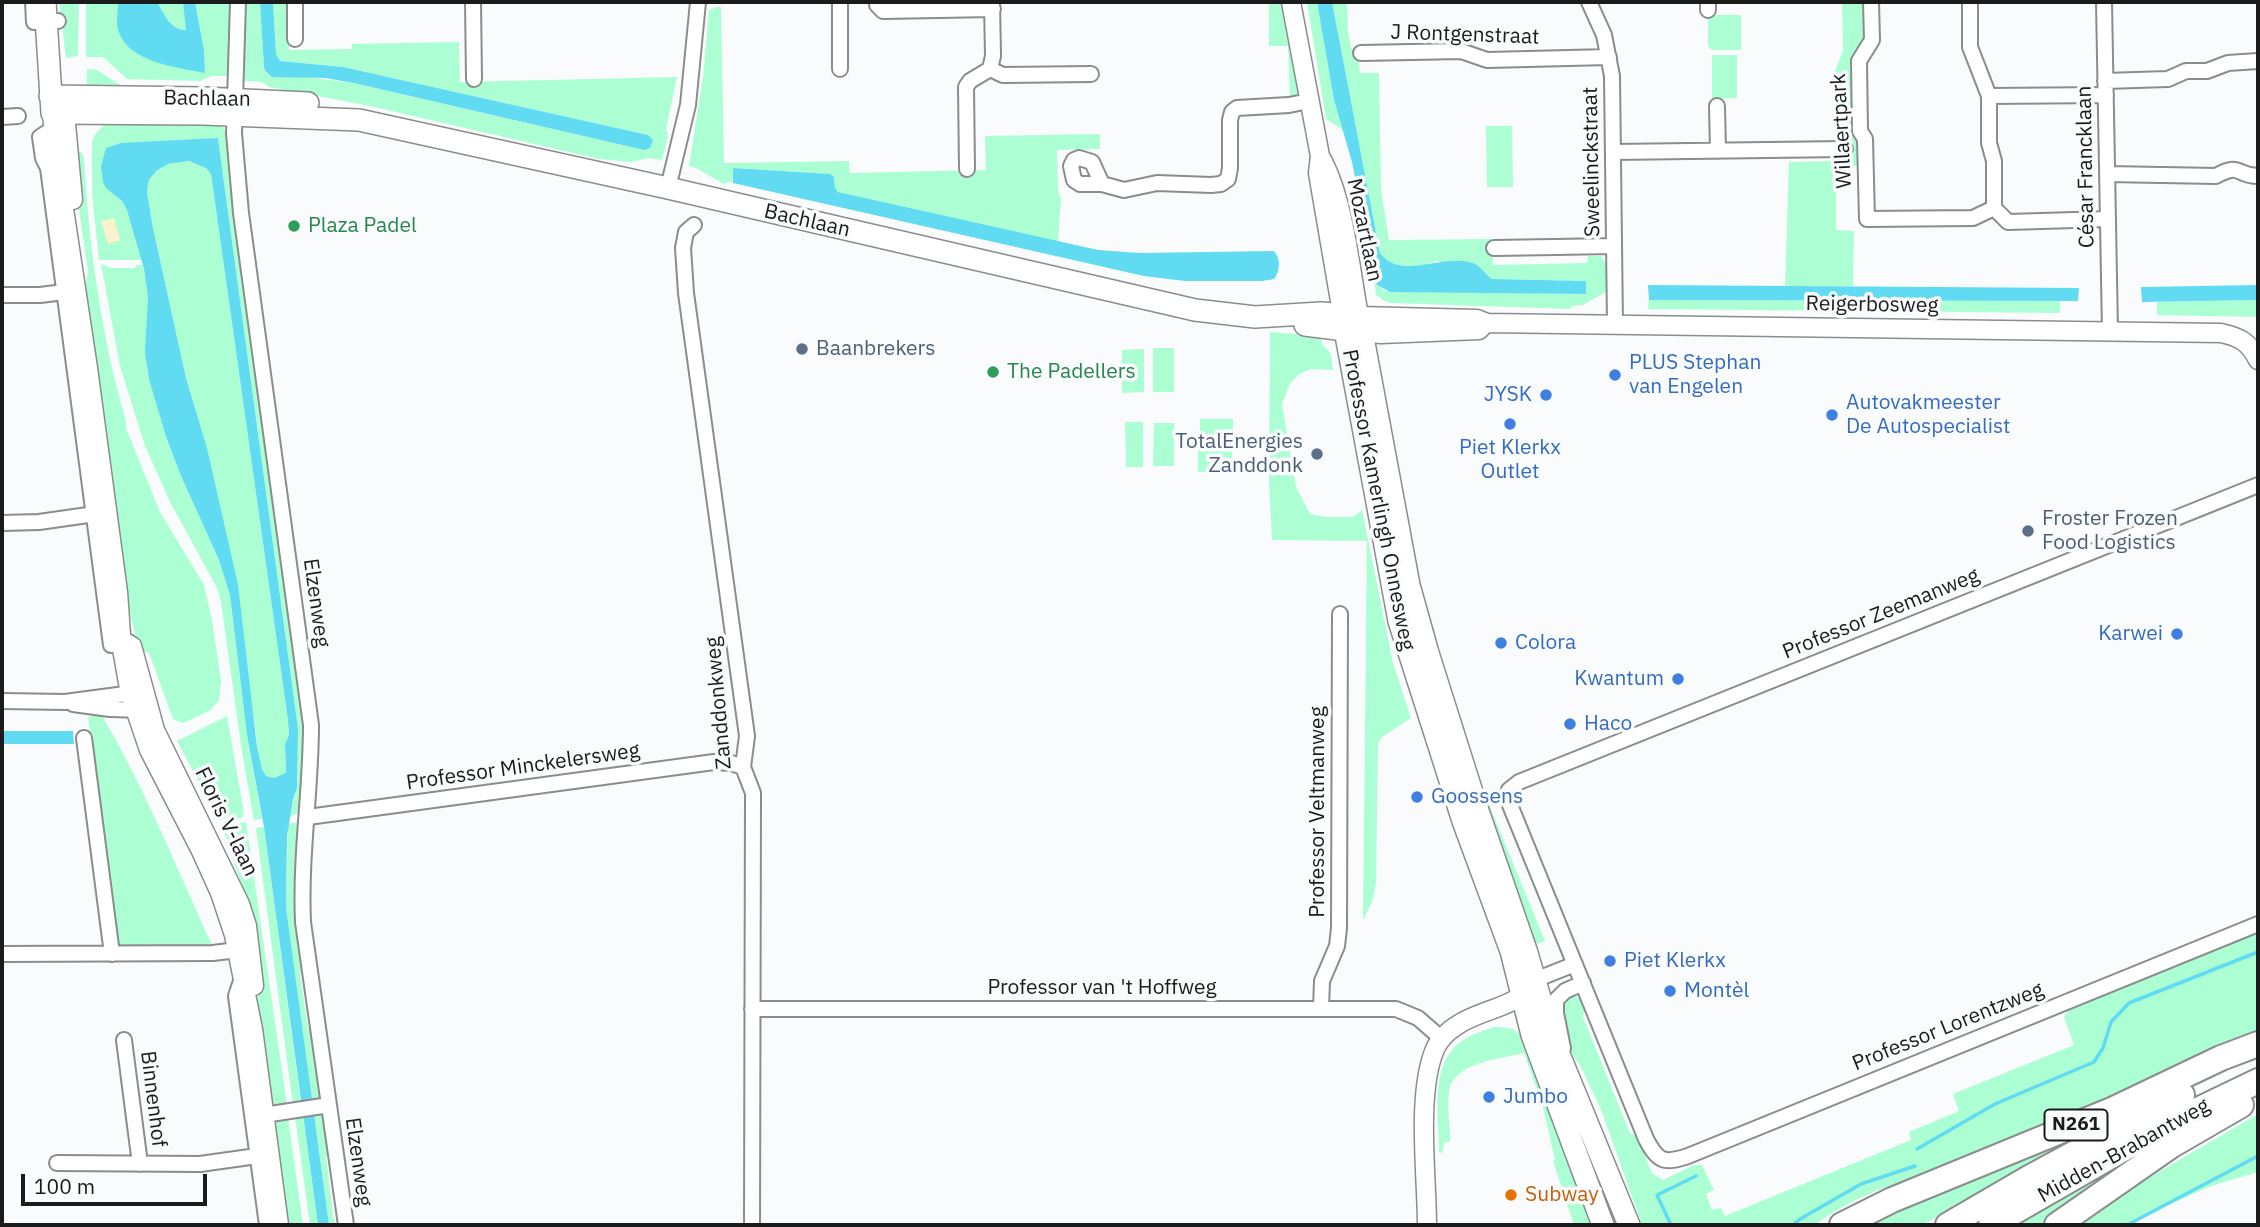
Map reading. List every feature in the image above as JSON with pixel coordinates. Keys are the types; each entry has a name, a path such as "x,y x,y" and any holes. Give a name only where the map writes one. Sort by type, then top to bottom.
{"highway":[{"name":"N261","path":"1842,1225 1892,1200 2114,1109 2221,1058 2258,1044"},
{"name":"Midden-Brabantweg","path":"1948,1225 2146,1113 2258,1057"},
{"name":"Midden-Brabantweg","path":"1991,1225 2154,1131 2258,1081"},
{"path":"2057,1225 2172,1145 2258,1096"}],"main road":[{"path":"51,12 57,109"},
{"name":"Bachlaan","path":"57,109 314,104 338,108 359,120 668,188 1195,310 1352,323"},
{"name":"Professor Kamerlingh Onnesweg","path":"1352,323 1409,586 1533,993 1629,1225"},
{"name":"Professor Kamerlingh Onnesweg","path":"1533,993 1532,1035 1603,1225"}],"street":[{"path":"33,2 34,22 51,12"},
{"name":"Elzenweg","path":"238,2 234,133 241,213 311,725 311,776 301,879 303,922 322,1106 346,1225"},
{"path":"295,2 295,39"},
{"path":"473,2 474,79"},
{"path":"668,188 688,105 698,2"},
{"path":"839,2 840,69"},
{"name":"Mozartlaan","path":"1291,2 1320,156 1318,173 1352,323"},
{"name":"Sweelinckstraat","path":"1589,2 1604,35 1612,76 1615,325"},
{"name":"Willaertpark","path":"1871,2 1872,40 1859,61 1860,131 1865,139 1867,219 1973,218 1994,208"},
{"path":"1970,2 1970,47 1989,96 1994,208 2008,222 2108,219"},
{"name":"César Francklaan","path":"2104,2 2110,332"},
{"path":"877,4 883,11 993,5 993,56 990,69 970,81 966,87 967,169"},
{"name":"J Rontgenstraat","path":"1360,53 1461,51 1487,60 1609,57"},
{"path":"1989,96 2106,88 2168,79 2186,71 2207,71 2228,63 2258,61"},
{"path":"990,69 1003,75 1091,74"},
{"path":"1102,184 1124,190 1157,183 1211,186 1221,184 1228,178 1230,168 1232,112 1237,108 1309,101"},
{"path":"1717,106 1718,151"},
{"name":"Floris V-laan","path":"57,109 40,137 43,158 48,167 111,645 126,642"},
{"name":"Floris V-laan","path":"57,109 76,237 80,312 118,592 149,750 201,851 244,950 254,981 253,1029"},
{"path":"2,117 18,116"},
{"path":"1613,152 1845,149"},
{"path":"2107,174 2216,176 2228,169 2238,169 2248,176 2258,176"},
{"name":"Zanddonkweg","path":"694,225 685,232 682,248 684,271 747,736 743,767 753,793 752,1225"},
{"path":"1494,248 1614,246"},
{"path":"2,295 64,292"},
{"name":"Reigerbosweg","path":"1352,323 1477,319 1487,323 2221,333 2244,340 2256,350"},
{"name":"Professor Zeemanweg","path":"1575,964 1510,805 1509,790 1519,782 2258,485"},
{"path":"2,523 39,522 95,514"},
{"name":"Professor Veltmanweg","path":"1321,1008 1322,981 1337,946 1339,928 1340,614"},
{"path":"2,701 65,702 137,693"},
{"path":"65,702 81,706 142,710"},
{"path":"84,738 112,954"},
{"name":"Professor Minckelersweg","path":"308,817 713,762 743,767"},
{"name":"Professor Lorentzweg","path":"1583,984 1654,1154 1663,1160 1674,1161 2258,924"},
{"path":"2,954 244,950"},
{"name":"Floris V-laan","path":"244,950 243,977 253,1029 279,1225"},
{"path":"1427,1225 1427,1080 1435,1049 1442,1039 1457,1025 1533,993 1575,964 1583,984 1565,991 1556,1000 1565,1066"},
{"name":"Floris V-laan","path":"243,977 236,996 267,1225"},
{"name":"Professor van 't Hoffweg","path":"752,1009 1396,1009 1406,1011 1442,1039"},
{"name":"Binnenhof","path":"124,1040 140,1164"},
{"name":"Elzenweg","path":"264,1115 322,1106"},
{"name":"Binnenhof","path":"57,1163 200,1164 257,1156"}],"green space":[{"path":"59,2 79,2 78,56 66,58"},
{"path":"86,2 118,2 118,28 205,73 204,50 195,2 231,2 228,76 212,76 200,81 127,79 103,57 86,57"},
{"path":"157,2 183,2 187,30 172,25"},
{"path":"245,2 260,2 264,67 265,72 272,77 305,77 354,83 644,150 650,147 652,140 648,135 343,67 280,61 276,54 273,2 288,2 289,50 352,49 352,44 459,42 460,82 677,77 662,160 649,158 631,162 599,159 370,106 269,87 262,82 245,81"},
{"path":"1269,2 1284,2 1301,95 1290,96 1288,46 1269,46"},
{"path":"1307,2 1317,2 1334,100 1343,130 1326,119"},
{"path":"1332,2 1347,3 1348,32 1352,50 1358,50 1360,73 1379,73 1381,190 1389,240 1492,239 1493,265 1587,263 1588,256 1601,256 1606,263 1606,292 1583,305 1571,306 1571,309 1392,303 1376,295 1374,277 1377,285 1385,291 1585,294 1586,281 1492,279 1436,261 1423,266 1398,265 1385,260 1380,253"},
{"path":"1842,2 1869,2 1856,137 1861,148 1861,166 1836,166 1836,230 1854,231 1853,286 1785,286 1789,162 1836,161 1834,81 1843,51"},
{"path":"721,7 724,163 849,161 850,173 986,170 985,136 1100,134 1100,149 1057,150 1058,191 1061,200 1058,242 838,192 835,189 834,177 830,174 734,168 732,181 724,184 689,166 703,77 709,10"},
{"path":"1708,15 1741,15 1741,50 1712,50 1708,46"},
{"path":"1712,55 1737,55 1737,98 1712,99"},
{"path":"87,69 97,70 125,88 199,92 87,91"},
{"path":"227,86 219,92 202,92 214,87"},
{"path":"216,119 228,138 236,220 305,727 301,813 290,816 297,788 298,729 218,138 182,141 112,192 128,213 142,260 99,260 92,194 92,141 96,133 105,124"},
{"path":"1486,126 1512,126 1513,187 1487,187"},
{"path":"76,151 81,152 84,157 97,290 126,428 160,512 204,585 212,620 221,681 219,700 211,710 183,723 173,719 149,653 139,650 126,597 85,290 88,271 79,210"},
{"path":"189,161 206,168 211,174 288,720 289,735 285,744 286,774 274,778 266,776 263,771 257,748 207,448 186,378 147,192 149,180 156,171 168,164"},
{"path":"101,264 112,268 135,268 136,265 143,265 148,298 147,369 166,438 219,560 230,595 247,735 262,819 254,820 217,588 170,502 145,446 120,366"},
{"path":"1649,300 2060,301 2060,313 1648,309"},
{"path":"2258,300 2258,317 2157,315 2157,302"},
{"path":"1270,332 1321,336 1322,344 1331,354 1333,370 1311,369 1299,374 1290,384 1282,404 1296,487 1310,514 1353,517 1362,510 1393,663 1411,718 1381,738 1378,744 1376,884 1372,902 1363,920 1367,541 1272,540 1269,480"},
{"path":"1153,348 1174,348 1174,392 1153,392"},
{"path":"1144,349 1144,392 1122,393 1122,350"},
{"path":"1200,419 1233,419 1233,441 1200,441"},
{"path":"1125,422 1143,422 1143,467 1126,467"},
{"path":"1154,423 1174,423 1174,466 1153,466"},
{"path":"1198,450 1232,450 1232,472 1198,472"},
{"path":"101,714 146,800 213,947 119,952 88,717"},
{"path":"227,716 244,813 242,818 228,820 228,817 220,818 218,813 215,813 177,741"},
{"path":"1486,797 1545,941 1528,947 1478,800"},
{"path":"246,822 287,1105 276,1107 270,1104 258,1026 258,977 251,925 229,847 231,846 220,825"},
{"path":"300,822 294,888 304,970 300,974 308,1028 312,1031 320,1095 317,1102 312,1102 286,907 288,824"},
{"path":"264,827 301,1103 293,1105 256,828"},
{"path":"2258,932 2258,1032 2016,1140 1853,1201 1815,1225 1642,1225 1602,1112 1571,1052 1560,1009 1561,1003 1572,996 1583,1003 1583,1017 1630,1133 1637,1136 1652,1173 1663,1180 1694,1165 1702,1165 1714,1190 1706,1194 1712,1210 1721,1208 1725,1216 1911,1140 1909,1132 1959,1111 1953,1094 2074,1045 2064,1017 2069,1009"},
{"path":"1494,1027 1513,1029 1526,1042 1596,1225 1574,1225 1553,1161 1555,1160 1543,1107 1524,1053 1479,1063 1459,1074 1453,1081 1448,1097 1450,1142 1444,1142 1443,1153 1439,1152 1437,1109 1439,1079 1443,1066 1459,1043"},
{"path":"2151,1100 2042,1157 1923,1225 1855,1225"},
{"path":"318,1112 324,1117 334,1221 338,1225 329,1225 314,1113"},
{"path":"2258,1114 2258,1172 2211,1186 2129,1225 2081,1225 2140,1183"},
{"path":"303,1115 318,1225 310,1225 295,1116"},
{"path":"288,1117 303,1225 286,1225 273,1125 276,1120"},
{"path":"2156,1145 2041,1225 2013,1225 2021,1221"}],"sand":[{"path":"114,218 120,240 108,244 101,221"}],"water":[{"path":"118,2 157,2 172,25 186,30 183,2 195,2 204,50 205,73 155,62 132,50 123,41 118,30"},
{"path":"260,2 273,2 276,54 280,61 343,67 648,135 653,140 650,148 644,150 354,83 325,78 272,77 264,67"},
{"path":"1317,2 1332,2 1380,253 1389,261 1400,265 1463,261 1477,265 1492,279 1586,281 1586,294 1390,292 1377,285 1352,162 1334,100"},
{"path":"218,138 298,729 297,788 287,836 286,907 329,1225 318,1225 264,827 247,735 230,595 219,560 166,437 149,379 145,352 148,298 144,269 127,210 103,182 101,166 106,148 121,143","holes":["189,161 206,168 211,174 288,720 286,773 274,778 266,776 262,769 257,747 238,585 207,448 186,378 147,192 149,180 156,171 168,164"]},
{"path":"733,168 830,174 834,177 838,192 1098,250 1140,253 1274,251 1279,261 1278,269 1274,279 1262,281 1185,281 1144,276 733,183"},
{"path":"1648,285 2079,288 2078,301 1649,300"},
{"path":"2258,285 2258,300 2142,302 2141,287"},
{"path":"2,731 73,731 74,744 2,744"}],"waterway":[{"path":"1917,1149 1995,1104 2094,1062 2103,1048 2111,1022 2129,1003 2258,952"},
{"path":"2127,1225 2258,1156"},
{"path":"1793,1225 1861,1184 1915,1166"},
{"path":"1671,1225 1657,1195 1696,1176"}],"place":[{"name":"Plaza Padel","path":"294,226"},
{"name":"Baanbrekers","path":"802,349"},
{"name":"The Padellers","path":"993,372"},
{"name":"PLUS Stephan van Engelen","path":"1615,375"},
{"name":"JYSK","path":"1546,395"},
{"name":"Autovakmeester De Autospecialist","path":"1832,415"},
{"name":"Piet Klerkx Outlet","path":"1510,424"},
{"name":"TotalEnergies Zanddonk","path":"1317,454"},
{"name":"Froster Frozen Food Logistics","path":"2028,531"},
{"name":"Karwei","path":"2177,634"},
{"name":"Colora","path":"1501,643"},
{"name":"Kwantum","path":"1678,679"},
{"name":"Haco","path":"1570,724"},
{"name":"Goossens","path":"1417,797"},
{"name":"Piet Klerkx","path":"1610,961"},
{"name":"Montèl","path":"1670,991"},
{"name":"Jumbo","path":"1489,1097"},
{"name":"Subway","path":"1511,1195"}]}
